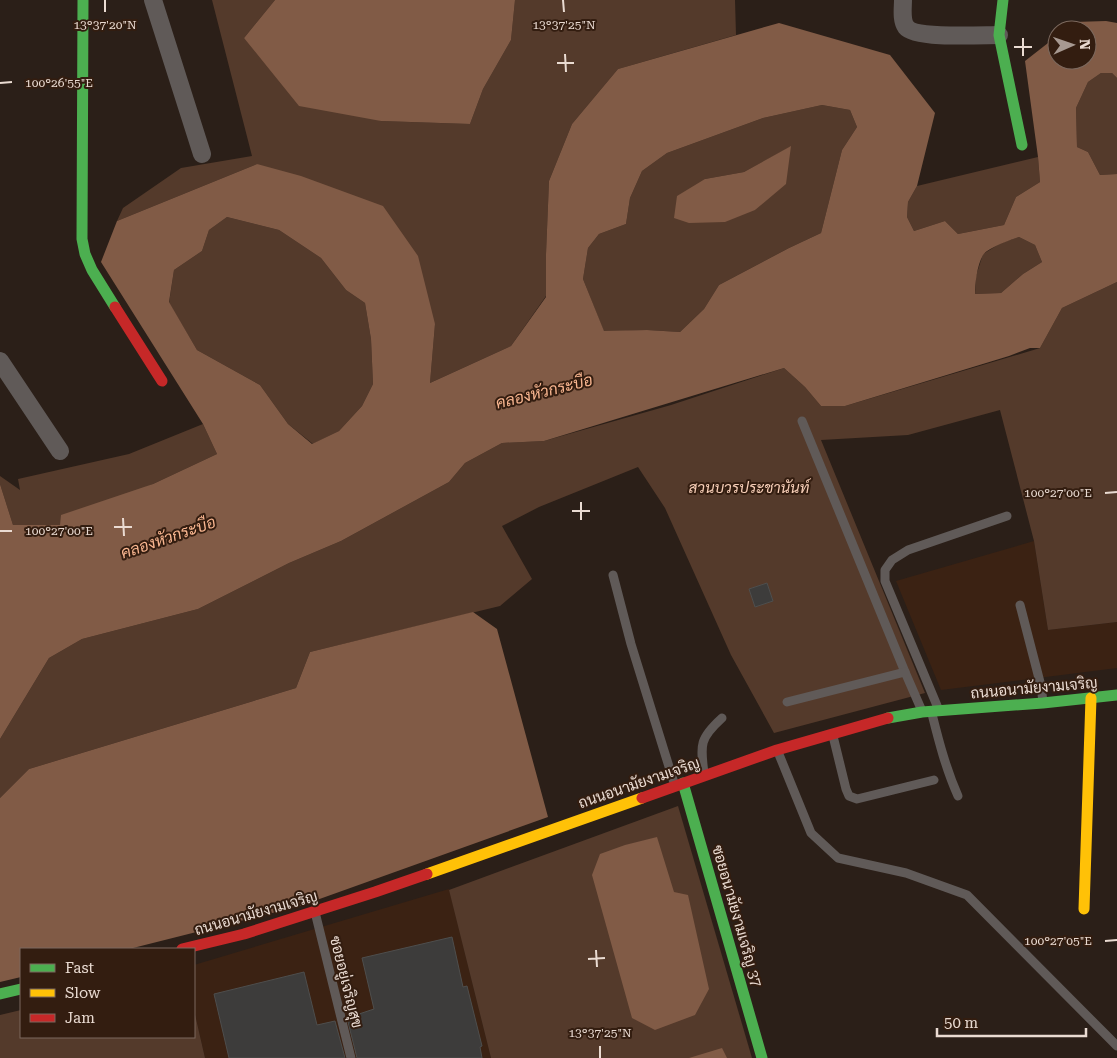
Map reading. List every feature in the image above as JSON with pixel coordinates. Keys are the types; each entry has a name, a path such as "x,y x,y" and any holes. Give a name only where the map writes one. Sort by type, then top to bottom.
{"street":[{"path":"83,0 82,239 84,254 92,270 162,381"},
{"path":"153,0 202,154"},
{"path":"903,0 906,27 914,32 927,35 999,35"},
{"path":"1003,0 999,35 1022,145"},
{"path":"0,361 60,451"},
{"name":"ถนนอนามัยงามเจริญ","path":"186,948 244,934 315,912 777,750 885,719 931,711 1043,703 1117,695"},
{"path":"1084,909 1091,698"},
{"name":"ซอยอนามัยงามเจริญ 37","path":"679,784 762,1058"},
{"path":"0,994 20,989"}],"lane":[{"path":"802,421 905,672 931,711"},
{"path":"958,796 940,747 931,711 885,581 885,570 892,560 908,550 1007,516"},
{"path":"613,575 631,644 679,784"},
{"path":"1020,605 1041,686 1043,703"},
{"path":"787,702 905,672"},
{"path":"705,775 701,752 704,738 710,729 722,718"},
{"path":"832,734 849,796 857,799 934,780"},
{"path":"777,750 811,833 838,858 906,873 967,895 1117,1046"},
{"name":"ซอยอยู่เจริญสุข","path":"315,912 350,1058"}],"shaded area":[{"path":"1034,541 1048,630 1117,622 1117,668 941,690 896,581"},
{"path":"449,889 491,1058 205,1058 195,1014 195,965"}],"green space":[{"path":"212,0 275,0 244,38 381,121 470,124 483,89 511,40 515,0 735,0 736,35 618,69 572,124 549,181 546,296 511,346 430,383 435,324 257,164 117,221 123,208 181,168 252,156"},
{"path":"1101,73 1112,73 1117,78 1117,174 1100,175 1088,152 1077,147 1076,108 1088,82"},
{"path":"822,105 850,110 857,127 842,150 821,233 719,285 704,309 680,332 647,330 604,332 583,279 588,248 599,234 626,224 630,198 642,171 667,153 763,118","holes":["790,147 755,210 705,179 744,172"]},
{"path":"1038,157 1040,182 1016,197 1004,225 958,234 945,221 914,231 907,217 908,202 917,186"},
{"path":"227,217 279,230 321,258 346,290 365,303 371,339 373,384 362,406 339,431 313,444 288,424 260,385 197,350 169,303 174,270 202,251 209,230"},
{"path":"1019,237 1035,245 1042,262 1023,274 1001,293 975,294 976,276 983,254 1001,243"},
{"name":"สวนบวรประชานันท์","path":"1117,282 1117,622 1048,630 1034,541 1000,410 908,435 821,440 925,693 774,733 731,655 665,508 638,467 539,507 502,526 532,579 500,606 310,652 296,688 29,769 0,798 0,739 49,658 82,639 198,609 289,563 341,541 449,482 465,463 502,443 544,441 671,405 784,368 805,387 821,406 845,406 1040,348 1062,308"},
{"path":"203,424 217,454 60,525 13,525 0,484 0,476 20,490 18,479 129,454"},
{"path":"678,806 752,1058 491,1058 449,890"},
{"path":"20,1010 20,1038 195,1038 195,1014 205,1058 0,1058 0,1015"}],"water":[{"path":"275,0 515,0 511,40 483,89 470,124 381,121 299,106 244,38"},
{"name":"คลองหัวกระบือ","path":"1097,21 1117,23 1117,78 1112,73 1101,73 1088,82 1076,108 1077,147 1088,152 1100,175 1117,174 1117,282 1062,308 1040,348 1030,348 845,406 821,406 805,387 784,368 544,441 502,443 465,463 449,482 341,541 289,563 198,609 82,639 49,658 0,739 0,484 13,525 60,525 61,515 153,484 217,454 203,424 101,262 117,221 257,164 301,176 383,206 418,256 435,324 430,383 511,346 546,297 549,181 572,124 618,69 779,23 890,55 935,113 917,186 908,202 907,217 914,231 945,221 958,234 1004,225 1016,197 1040,182 1025,61 1047,44 1047,70 1097,70","holes":["822,105 850,110 857,127 842,150 821,233 719,285 704,309 680,332 647,330 604,331 583,279 588,248 599,234 626,224 630,198 642,171 667,153 763,118","227,217 279,230 321,258 346,290 365,303 371,339 373,384 362,406 339,431 312,444 288,424 260,385 197,350 169,302 174,270 202,251 209,230","1019,237 1035,245 1042,262 1023,274 1001,293 975,294 978,269 983,255 994,247"]},
{"path":"791,146 786,184 755,210 725,222 689,223 674,218 677,196 705,179 744,172"},
{"path":"473,612 497,629 548,817 300,906 133,948 20,948 20,977 0,982 0,798 29,769 296,688 310,652"},
{"path":"657,837 674,892 688,895 709,989 695,1015 655,1030 632,1018 592,875 600,854"},
{"path":"722,1048 727,1058 689,1058"}],"building":[{"path":"767,583 773,601 755,607 749,589"},
{"path":"452,937 463,987 467,986 482,1046 480,1047 482,1058 357,1058 347,1018 374,1009 362,958"},
{"path":"304,972 317,1025 335,1021 345,1058 229,1058 214,994"}],"traffic: fast":[{"path":"83,0 82,239 85,254 92,270 115,307"},
{"path":"1003,0 999,35 1022,145"},
{"path":"888,718 922,712 1043,703 1117,695"},
{"path":"683,783 762,1058"},
{"path":"0,994 20,989"}],"traffic: slow":[{"path":"1084,909 1091,698"},
{"path":"427,874 642,798"}],"traffic: jam":[{"path":"115,307 162,381"},
{"path":"642,798 777,750 888,718"},
{"path":"186,948 244,934 427,874"}]}
